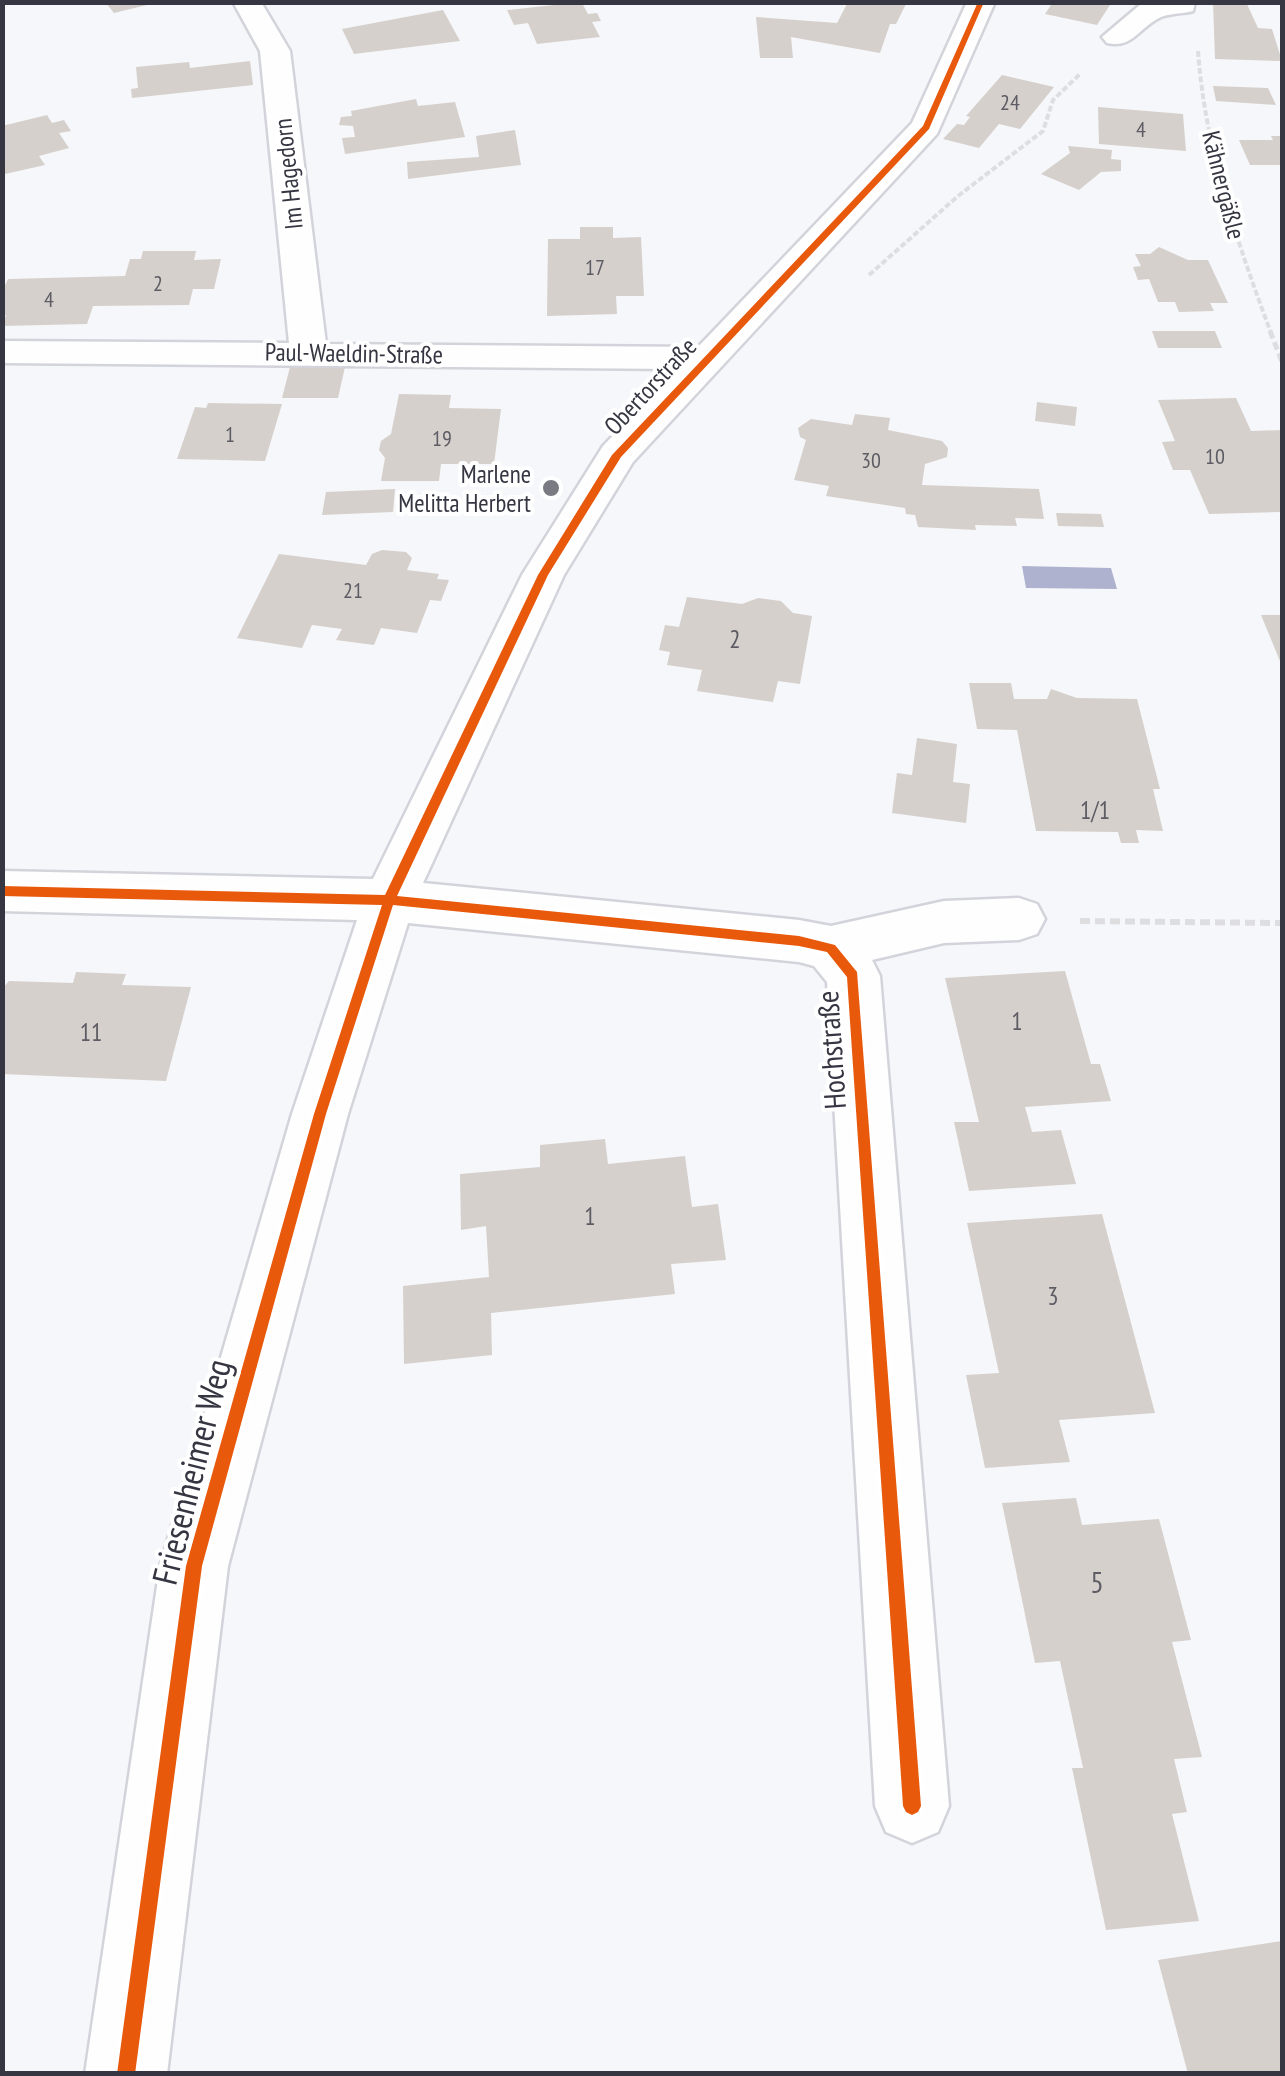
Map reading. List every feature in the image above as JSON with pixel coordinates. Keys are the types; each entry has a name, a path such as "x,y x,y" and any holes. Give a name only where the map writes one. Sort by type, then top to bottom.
{"street":[{"name":"Im Hagedorn","path":"247,2 274,52 308,352"},
{"name":"Obertorstraße","path":"389,900 544,575 617,455 926,127 981,2"},
{"path":"1118,38 1151,10 1187,13"},
{"name":"Paul-Waeldin-Straße","path":"2,352 706,358"},
{"name":"Hochstraße","path":"16,900 389,900 799,941 830,948 944,922 1019,919"},
{"name":"Friesenheimer Weg","path":"126,2074 194,1566 320,1114 389,900"},
{"name":"Hochstraße","path":"830,948 853,976 912,1806"}],"path":[{"path":"868,275 958,196 1043,131 1053,100 1118,38"},
{"path":"1114,922 1282,923"}],"water":[{"path":"1022,566 1111,568 1117,589 1026,588"}],"building":[{"path":"105,2 150,2 151,4 114,13"},
{"path":"848,2 906,4 896,24 890,24 880,53 791,37 793,58 760,58 756,17 837,23"},
{"path":"1053,2 1112,2 1097,25 1045,14"},
{"path":"1213,2 1246,2 1258,28 1272,29 1282,61 1215,59"},
{"path":"582,3 588,14 597,13 601,21 592,22 600,37 537,44 528,23 514,25 507,10"},
{"path":"443,10 460,41 354,54 342,29"},
{"path":"250,61 253,85 132,98 131,89 138,88 136,67 189,62 190,68"},
{"path":"1002,75 1054,87 1020,129 999,124 979,148 943,139 957,124 964,125 970,117 966,116"},
{"path":"1213,86 1268,88 1276,105 1216,101"},
{"path":"416,99 418,106 455,102 465,137 345,154 342,138 355,137 353,126 339,125 341,117 352,116 351,111"},
{"path":"1098,107 1183,114 1186,151 1099,144"},
{"path":"47,115 52,123 64,120 71,131 59,133 69,148 39,156 45,165 5,174 2,126"},
{"path":"515,130 521,165 408,179 407,162 479,157 476,136"},
{"path":"1271,136 1282,136 1282,165 1250,165 1239,140 1273,140"},
{"path":"1068,146 1112,150 1111,159 1121,160 1121,171 1101,172 1079,190 1041,174 1070,153"},
{"path":"580,227 613,227 613,238 641,237 644,296 616,296 617,314 547,316 548,239 580,239"},
{"path":"1159,247 1188,260 1208,260 1228,303 1210,303 1214,311 1179,312 1175,302 1158,302 1149,279 1138,280 1133,267 1141,266 1135,254 1150,254"},
{"path":"143,251 196,251 194,260 221,259 214,289 193,289 189,305 93,306 87,324 2,326 6,315 2,315 2,292 8,279 125,276 130,259 141,259"},
{"path":"1152,331 1215,331 1222,348 1158,348"},
{"path":"290,367 345,367 338,398 282,398"},
{"path":"399,394 451,395 449,408 501,409 494,464 441,464 439,481 381,481 385,458 379,450 381,441 391,434"},
{"path":"1236,398 1251,431 1282,430 1282,512 1209,514 1190,470 1173,470 1162,442 1175,441 1158,400"},
{"path":"1037,402 1077,407 1075,426 1035,421"},
{"path":"208,403 282,404 265,461 177,459 195,407 206,408"},
{"path":"855,414 890,418 888,430 942,441 948,448 947,457 925,464 922,485 1039,489 1044,519 1015,518 1017,526 975,525 976,530 918,527 915,515 906,514 905,508 826,496 829,486 794,480 806,440 800,437 798,428 811,419 852,425"},
{"path":"395,489 393,512 322,515 326,492"},
{"path":"1056,513 1101,514 1104,527 1058,526"},
{"path":"382,550 406,552 412,558 407,570 439,574 437,579 449,580 441,601 430,600 417,633 381,628 374,645 336,640 342,629 312,625 302,648 237,638 279,554 366,565 372,554"},
{"path":"687,597 742,604 758,598 781,601 793,613 812,616 800,684 778,681 773,702 697,691 702,670 667,665 670,652 659,650 665,625 679,627"},
{"path":"1261,615 1282,615 1282,666"},
{"path":"969,683 1011,683 1014,699 1047,699 1051,689 1077,698 1137,699 1160,789 1153,789 1163,831 1136,830 1139,843 1121,843 1118,832 1036,831 1017,730 977,729"},
{"path":"917,738 957,744 953,782 970,784 966,823 892,813 897,773 912,775"},
{"path":"1065,971 1091,1064 1100,1064 1111,1101 1025,1107 1032,1132 1061,1130 1076,1184 969,1191 954,1122 979,1122 945,978"},
{"path":"76,972 126,974 122,985 191,987 166,1081 2,1074 2,989 9,981 73,983"},
{"path":"605,1139 608,1164 685,1156 692,1207 718,1204 726,1260 671,1264 675,1294 491,1313 492,1355 404,1364 403,1286 489,1277 486,1226 461,1230 460,1174 540,1167 540,1145"},
{"path":"1102,1214 1155,1413 1059,1420 1070,1462 985,1468 966,1375 999,1373 967,1223"},
{"path":"1076,1498 1082,1525 1159,1519 1191,1640 1172,1642 1202,1757 1174,1759 1187,1812 1172,1814 1199,1921 1106,1930 1072,1768 1083,1768 1060,1661 1035,1663 1002,1503"},
{"path":"1282,1941 1282,2074 1188,2074 1158,1960"}],"cycle path":[{"path":"126,2074 194,1566 320,1114 389,900 543,575 617,455 926,127 981,2"},
{"path":"2,891 389,900 799,941 831,948 853,976 912,1806"}],"place":[{"name":"Marlene Melitta Herbert","path":"551,488"}]}
